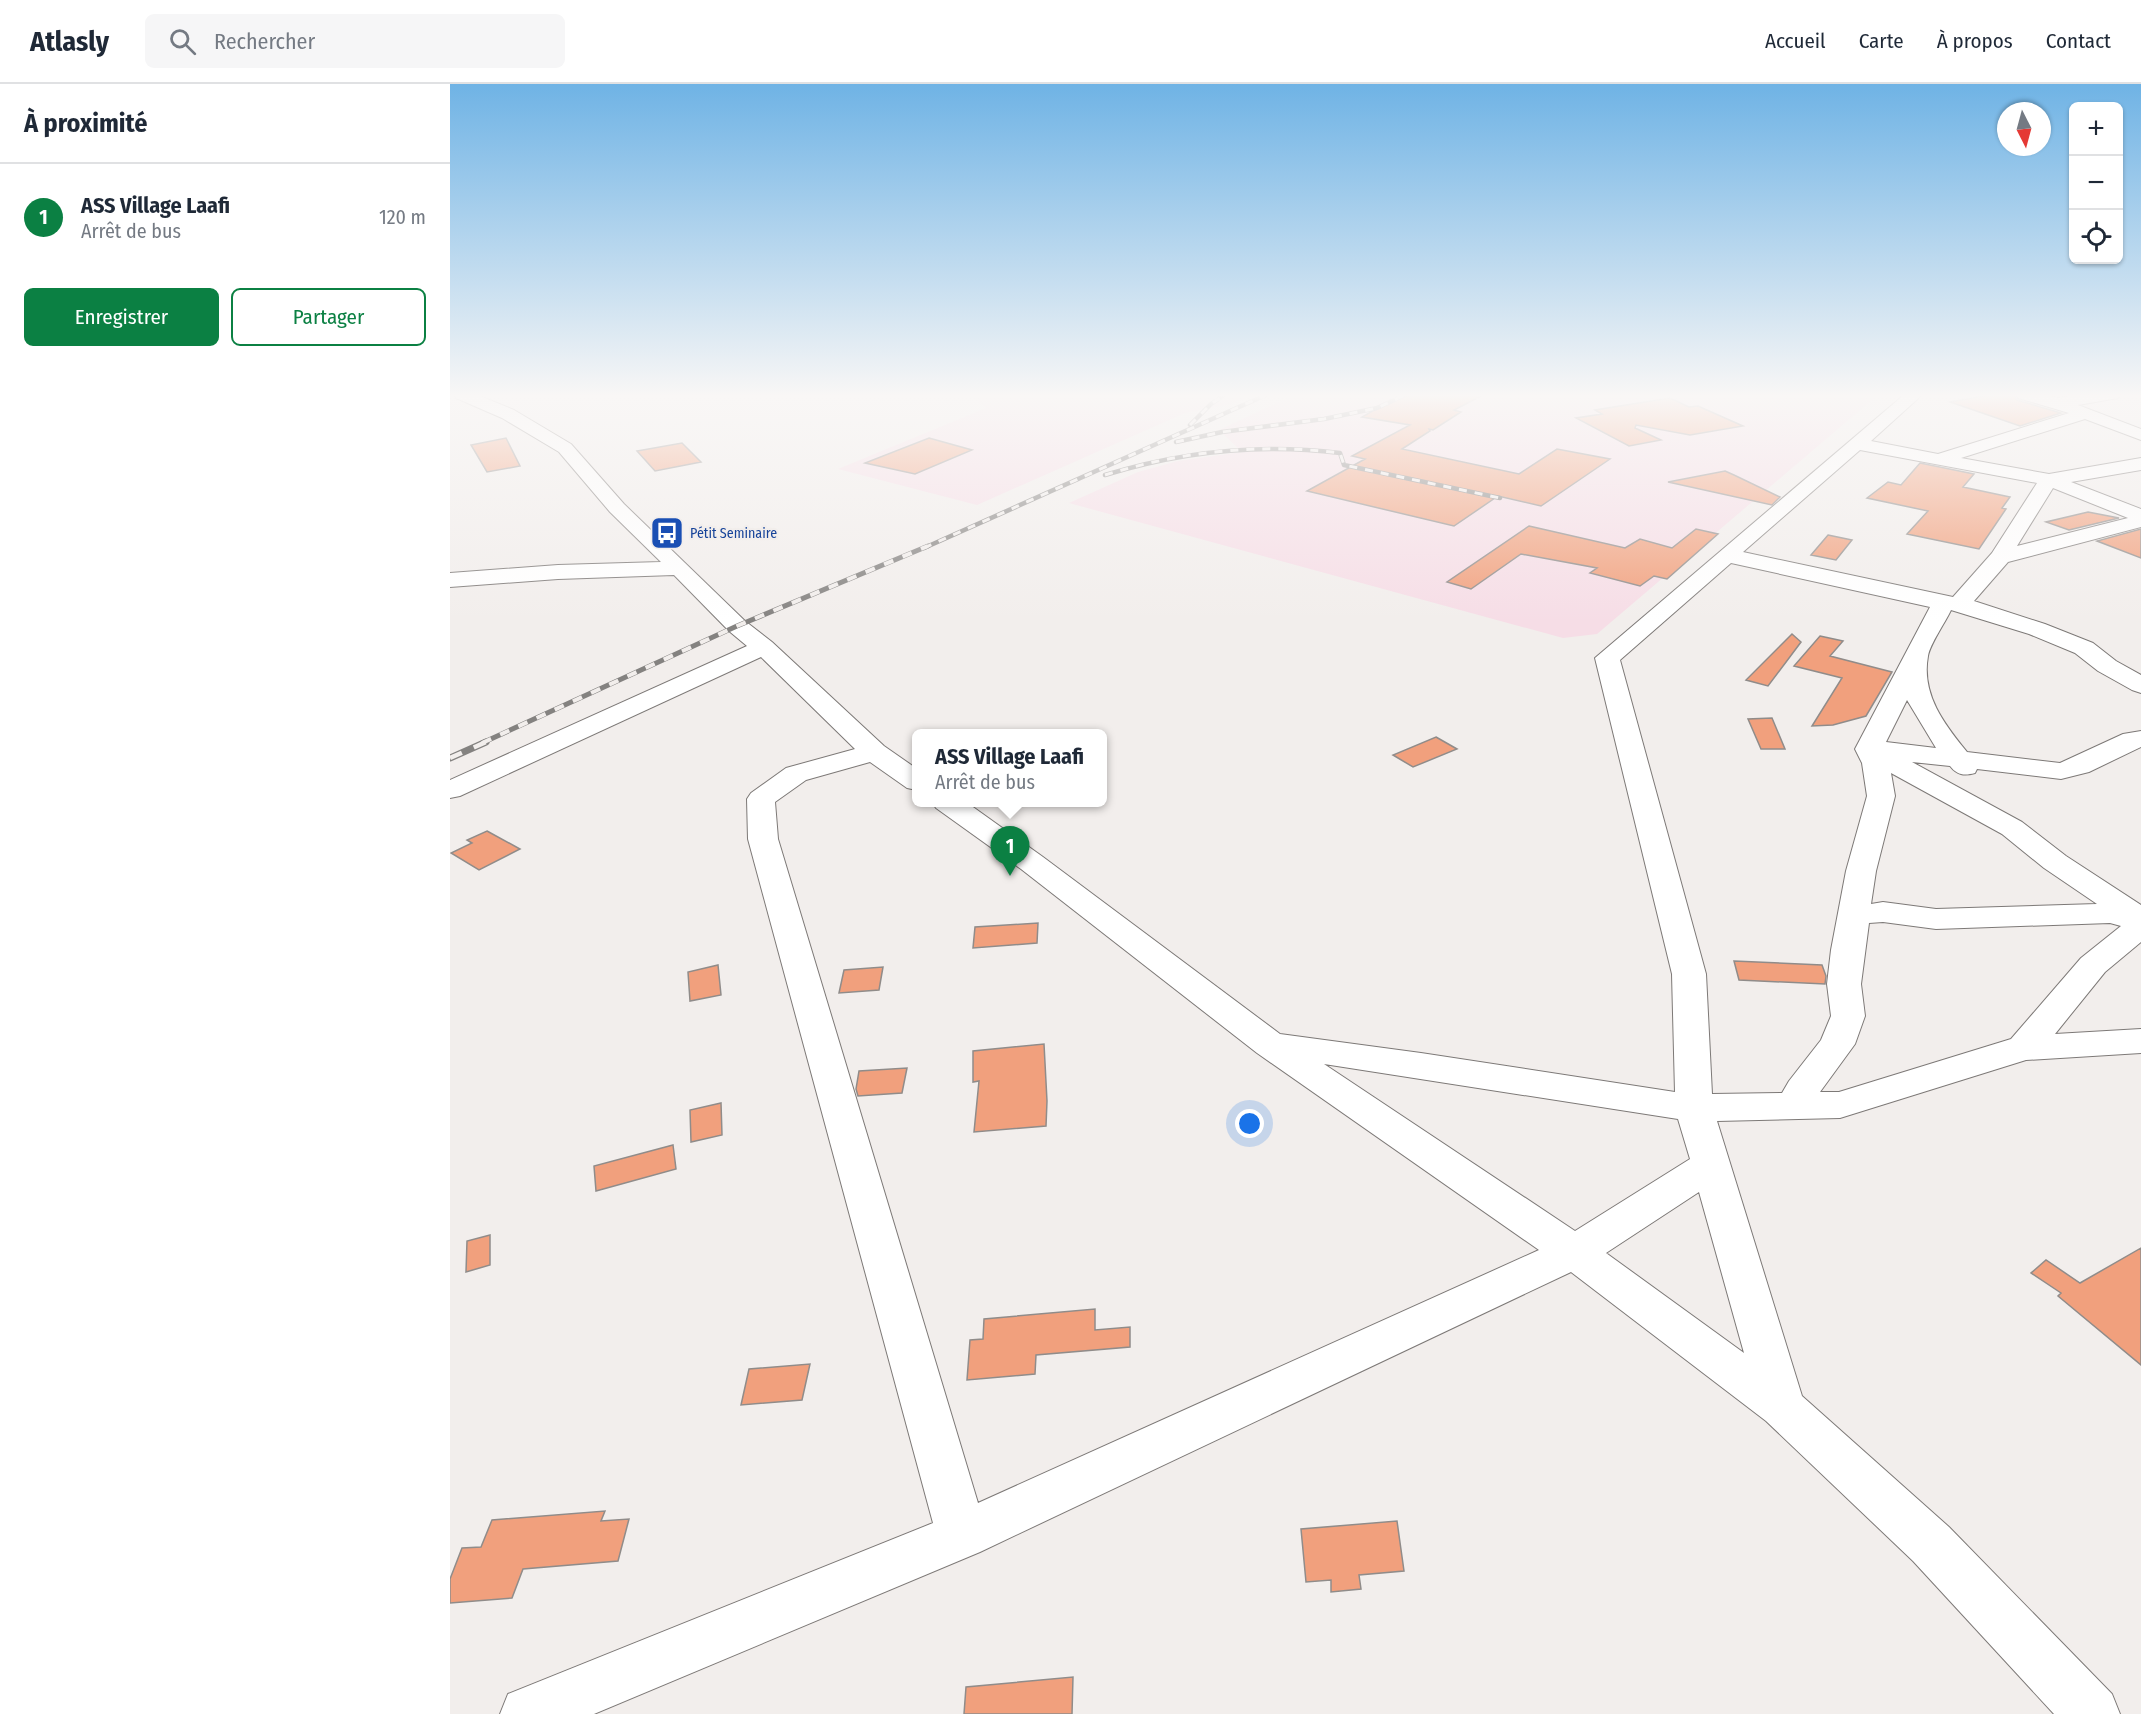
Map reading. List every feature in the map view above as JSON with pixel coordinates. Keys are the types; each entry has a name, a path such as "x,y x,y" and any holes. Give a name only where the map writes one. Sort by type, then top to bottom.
{"street":[{"path":"584,470 617,508 737,626 764,647 874,752 912,779"},
{"path":"1782,1407 1694,1108 1689,974 1607,658 1826,470"},
{"path":"1996,470 2049,480 2141,516"},
{"path":"1869,749 1918,654 1951,604 2000,557 2049,480 2106,470"},
{"path":"2000,557 2141,521"},
{"path":"1726,555 1951,604 2037,629 2084,648 2107,666 2141,685"},
{"path":"450,580 558,572 680,568"},
{"path":"450,790 764,647"},
{"path":"1918,654 1915,686 1920,701 1957,757 2012,828"},
{"path":"2107,666 2141,657"},
{"path":"1869,749 1957,757 2061,771 2079,766 2132,740 2141,739"},
{"path":"1797,1106 1802,1090 1837,1044 1848,1016 1844,984 1861,871 1881,796 1876,763 1869,749"},
{"path":"1869,749 2012,828 2055,862 2141,920"},
{"path":"874,752 796,774 761,800 763,839 962,1535"},
{"path":"953,807 1032,863 1270,1045 1574,1252 1782,1407 1931,1544 2092,1714"},
{"path":"1855,915 1883,912 1936,919 2110,913 2141,920"},
{"path":"2024,1048 2093,965 2141,926"},
{"path":"1270,1045 1421,1065 1542,1086 1694,1108 1840,1105 2024,1048 2141,1041"},
{"path":"528,1714 962,1535 1574,1252 1711,1165"}],"shaded area":[{"path":"842,470 1056,470 977,505"},
{"path":"1145,470 1790,470 1597,634 1563,638 1069,503"}],"building":[{"path":"897,470 924,470 915,474"},
{"path":"1345,470 1501,470 1519,474 1525,470 1594,470 1541,506 1498,496 1454,526 1307,491"},
{"path":"1914,470 1955,470 1974,474 1963,487 2010,497 2002,508 2006,509 1979,549 1907,534 1928,511 1867,498 1888,482 1901,485"},
{"path":"1725,471 1780,497 1772,505 1668,482"},
{"path":"2088,512 2119,518 2069,530 2046,522"},
{"path":"1529,526 1625,548 1640,539 1672,548 1696,529 1718,534 1667,579 1654,576 1640,586 1590,573 1597,568 1521,554 1471,589 1447,582"},
{"path":"2141,529 2141,558 2097,541"},
{"path":"1828,535 1852,540 1836,560 1811,555"},
{"path":"1792,634 1801,642 1768,686 1746,680"},
{"path":"1820,636 1843,641 1830,656 1892,672 1866,716 1833,725 1812,726 1842,678 1794,666"},
{"path":"1772,718 1785,749 1761,749 1748,719"},
{"path":"1436,737 1457,749 1413,767 1393,755"},
{"path":"487,831 520,849 479,870 451,853 472,843 467,840"},
{"path":"1038,923 1037,943 973,948 975,927"},
{"path":"1734,961 1822,965 1826,976 1825,984 1739,980"},
{"path":"718,965 721,995 690,1001 688,972"},
{"path":"883,967 879,990 839,993 844,970"},
{"path":"1044,1044 1046,1126 974,1132 979,1081 973,1082 973,1051"},
{"path":"907,1068 902,1093 858,1096 856,1089 859,1071"},
{"path":"721,1103 722,1135 691,1142 690,1110"},
{"path":"673,1145 676,1169 596,1191 594,1166"},
{"path":"490,1235 490,1265 466,1272 467,1241"},
{"path":"2141,1248 2141,1365 2058,1296 2061,1293 2031,1273 2046,1260 2080,1283"},
{"path":"1095,1309 1095,1330 1130,1327 1130,1347 1036,1355 1035,1374 967,1380 970,1340 983,1339 984,1319"},
{"path":"810,1364 802,1400 741,1405 749,1369"},
{"path":"605,1511 601,1521 629,1519 618,1561 523,1569 512,1598 450,1603 450,1579 462,1548 481,1547 492,1520"},
{"path":"1397,1521 1404,1571 1359,1575 1361,1589 1331,1592 1331,1580 1306,1582 1301,1529"},
{"path":"1073,1677 1072,1714 964,1714 966,1687"}],"railway":[{"path":"924,548 1098,470"},
{"path":"1105,475 1123,470"},
{"path":"1368,470 1500,498"},
{"path":"482,743 737,626 928,546"},
{"path":"450,758 486,742"}],"place":[{"name":"Pétit Seminaire","path":"667,533"},
{"name":"ASS Village Laafi","path":"1010,876"}]}
